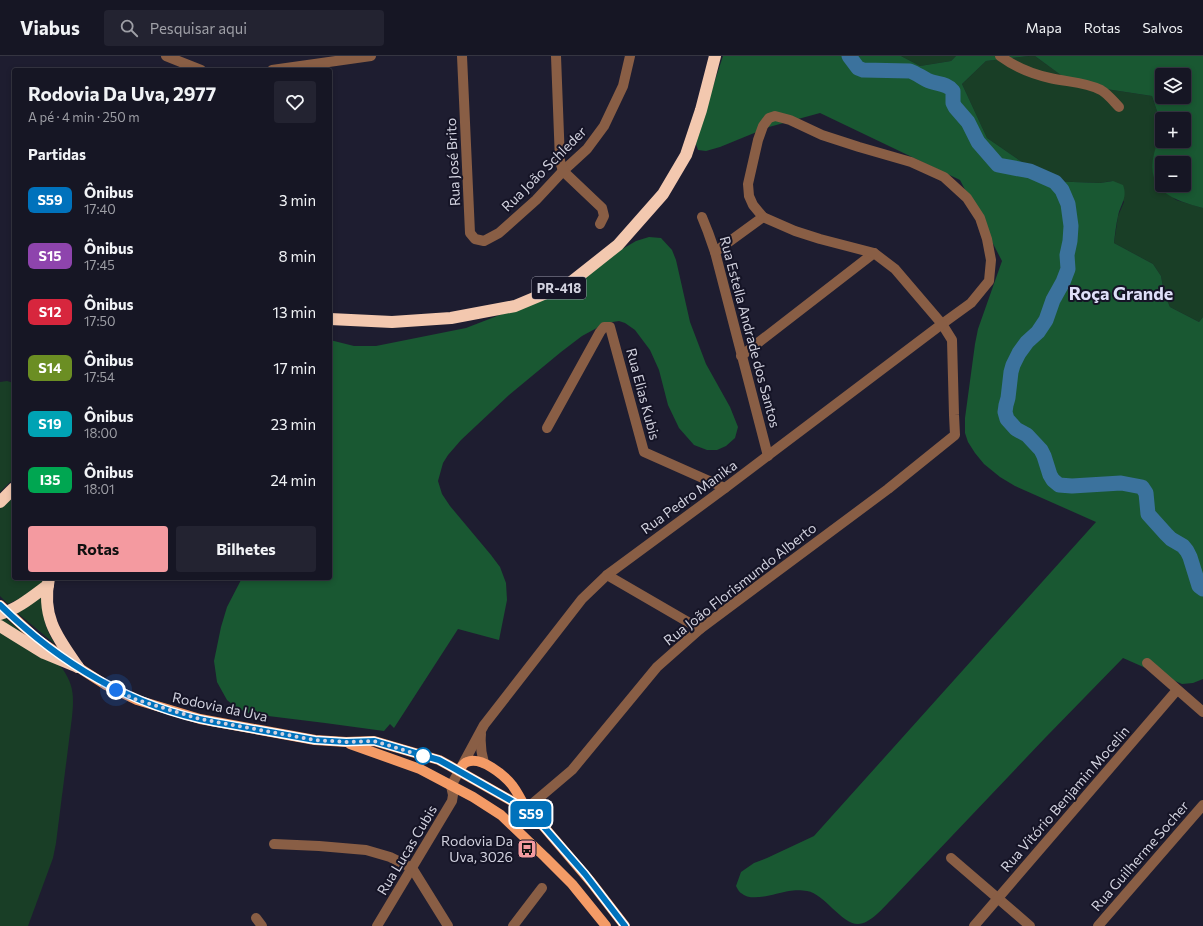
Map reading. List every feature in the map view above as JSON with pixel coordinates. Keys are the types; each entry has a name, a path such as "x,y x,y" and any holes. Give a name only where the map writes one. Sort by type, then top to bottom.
{"highway":[{"name":"PR-418","path":"332,319 392,322 451,318 515,306 570,283 618,245 663,194 686,155 702,110 716,56"},
{"path":"0,502 12,490"},
{"path":"2,610 28,600 48,581"},
{"path":"48,581 47,608 53,628 78,667"},
{"path":"0,626 44,653 78,667"}],"main road":[{"name":"Rodovia da Uva","path":"2,610 38,640 78,667 106,685 137,700 200,719 315,740 346,742 374,741 439,760 526,809 544,827 585,874 625,926"},
{"name":"Rodovia da Uva","path":"346,742 420,769 473,796 501,815 572,884 606,926"},
{"path":"459,771 467,762 474,761 484,763 500,773 511,784 520,796 526,809"}],"street":[{"path":"166,56 196,68"},
{"path":"286,68 371,56"},
{"name":"Rua José Brito","path":"462,56 470,233 475,239 484,241 499,233"},
{"path":"556,56 560,161 563,171 602,208 604,216 600,224"},
{"name":"Rua João Schleder","path":"499,233 536,200 563,171 587,149 604,126 623,86 630,56"},
{"path":"1000,56 1010,63 1029,72 1102,90 1119,107"},
{"name":"Rua Pedro Manika","path":"451,786 484,725 582,599 607,575 971,303 989,281 991,260 987,239 980,218 967,198 944,177 911,162 822,135 790,120 775,116 769,118 763,126 758,140 748,184 749,196 753,205 763,217"},
{"name":"Rua Estella Andrade dos Santos","path":"702,217 715,252 768,456"},
{"path":"715,252 763,217 795,231 874,253 895,269 942,324"},
{"path":"741,356 874,253"},
{"name":"Rua João Florismundo Alberto","path":"526,809 572,770 657,668 700,629 888,489 955,435 952,340 942,324"},
{"name":"Rua Elias Kubis","path":"546,428 600,332 604,327 610,327 644,452 725,488"},
{"path":"607,575 700,629"},
{"path":"1147,664 1203,712"},
{"name":"Rua Vitório Benjamin Mocelin","path":"974,926 1177,690"},
{"name":"Rua Pedro Manika","path":"484,725 480,744 484,763"},
{"name":"Rua Lucas Cubis","path":"377,926 452,801 453,795 451,786"},
{"name":"Rua Guilherme Socher","path":"1098,926 1203,805"},
{"path":"274,844 366,850 390,857 412,868 448,926"},
{"path":"951,858 1030,926"},
{"path":"513,926 542,888"}],"green space":[{"path":"723,56 901,56 920,66 951,61 956,56 1029,56 986,61 962,84 987,138 1022,162 1046,181 1100,183 1113,181 1123,185 1125,194 1118,216 1114,243 1153,264 1161,276 1164,293 1170,307 1199,322 1203,317 1203,679 1193,683 1182,684 1123,658 881,910 872,918 858,924 852,923 845,919 820,897 807,891 791,891 758,897 746,896 740,892 736,886 741,872 754,863 814,836 1096,522 1015,486 1000,477 984,464 968,442 965,433 965,418 975,344 978,329 1002,261 960,180 820,113 769,127 720,147 706,151 698,150 696,144 698,132"},
{"path":"901,56 956,56 951,61 920,66"},
{"path":"1035,56 1073,84 1152,96 1157,112 1155,112 1155,148 1159,148 1157,156 1155,156 1155,192 1168,192 1176,200 1203,208 1203,317 1199,322 1170,307 1164,293 1161,276 1153,264 1114,243 1118,216 1124,202 1112,181 1100,183 1046,181 1022,162 987,138 962,84 986,61"},
{"path":"1035,56 1203,56 1203,208 1172,197 1164,192 1191,192 1191,156 1155,156 1155,179 1154,177 1152,167 1156,148 1191,148 1191,112 1157,112 1152,96 1073,84"},
{"path":"649,237 661,238 672,250 676,260 690,322 706,364 730,407 738,427 735,438 726,446 717,450 707,450 694,445 679,428 668,405 659,370 650,350 635,330 625,323 619,321 606,323 582,336 509,395 461,440 443,463 438,481 442,494 450,506 500,567 506,583 507,600 499,640 458,629 394,728 390,724 384,731 252,714 238,709 227,700 217,682 214,661 227,607 241,580 332,580 332,340 354,346 376,346 466,328 536,301 636,241"},
{"path":"7,381 12,382 12,480 0,492 0,382"},
{"path":"12,495 12,580 44,580 37,589 8,604 0,596 0,506"},
{"path":"44,595 43,609 46,626 55,644 15,611"},
{"path":"0,613 62,668 69,680 73,697 72,717 56,843 53,858 28,926 0,926"}],"waterway":[{"path":"849,56 858,68 863,70 910,71 930,82 947,86 953,91 953,103 955,107 968,122 978,142 998,165 1030,171 1055,182 1062,190 1068,204 1071,226 1067,255 1068,269 1053,300 1046,320 1038,332 1027,342 1013,365 1005,412 1007,419 1016,429 1027,435 1041,450 1050,475 1059,485 1072,486 1121,483 1142,487 1146,493 1148,514 1171,539 1183,546 1187,551 1199,586 1203,589"}],"bus line":[{"name":"S59","path":"0,605 38,640 106,685 137,700 214,722 315,740 346,742 374,741 439,760 526,809 544,827 585,874 625,926"}],"place":[{"name":"Rodovia Da Uva, 3026","path":"527,849"}],"district":[{"name":"Roça Grande","path":"1121,294"}],"route":[{"path":"116,690 137,700 200,719 315,740 346,742 374,741 423,756"}]}
